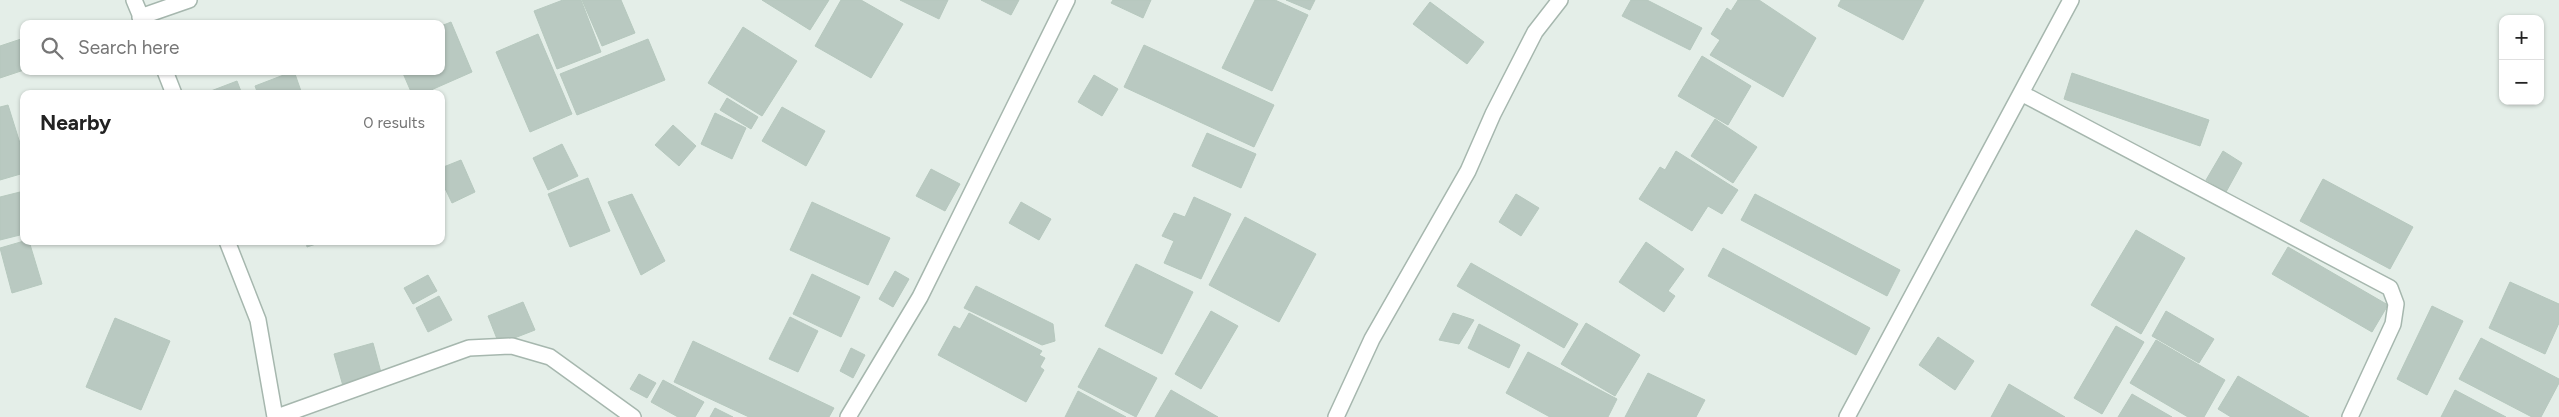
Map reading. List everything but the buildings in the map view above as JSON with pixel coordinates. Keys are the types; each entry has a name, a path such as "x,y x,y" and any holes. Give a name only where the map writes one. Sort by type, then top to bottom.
{"street":[{"path":"134,0 142,20 189,0"},
{"path":"848,417 920,297 1066,0"},
{"path":"1336,417 1372,339 1468,171 1493,114 1535,32 1560,0"},
{"path":"1847,417 2071,0"},
{"path":"167,75 172,90"},
{"path":"2021,93 2390,288 2396,304 2393,324 2350,417"},
{"path":"229,245 258,320 276,417 469,348 512,346 550,356 633,417"}]}
